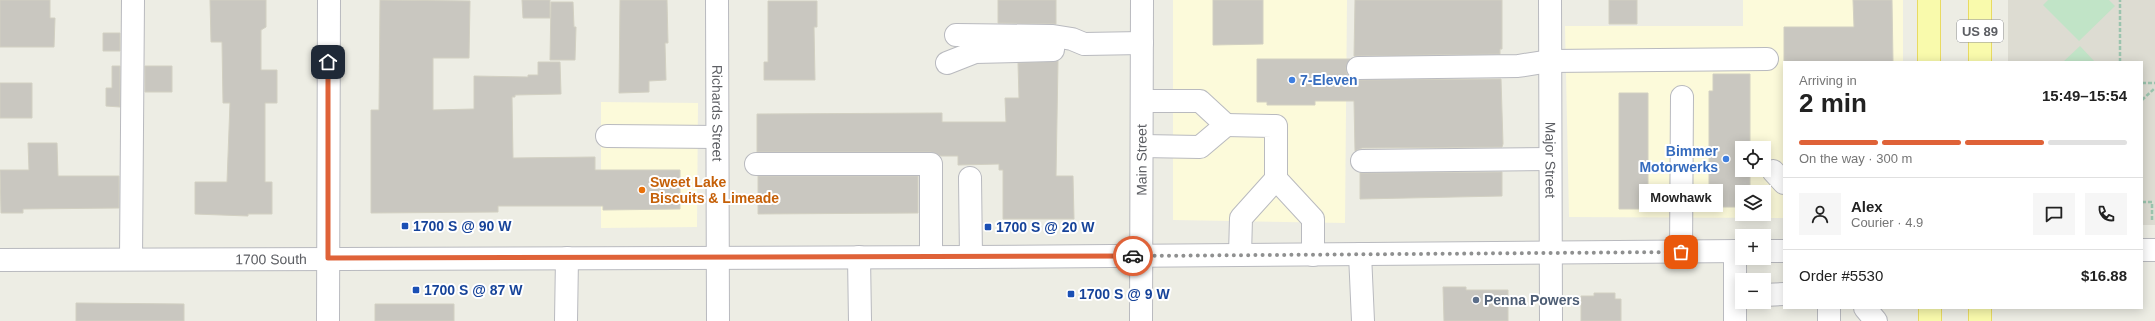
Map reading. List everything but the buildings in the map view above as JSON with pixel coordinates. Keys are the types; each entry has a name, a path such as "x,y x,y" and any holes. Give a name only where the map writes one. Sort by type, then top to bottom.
{"main road":[{"path":"1929,0 1929,61"},
{"name":"US 89","path":"1980,0 1980,61"},
{"path":"1930,309 1930,321"},
{"path":"1980,309 1980,321"}],"street":[{"path":"131,259 133,0"},
{"path":"328,321 329,0"},
{"name":"Richards Street","path":"717,0 718,321"},
{"name":"Main Street","path":"1141,321 1142,0"},
{"name":"Major Street","path":"1550,0 1551,321"},
{"path":"956,35 1053,36 1072,39 1084,44 1142,43"},
{"path":"947,63 975,52 1077,50 1084,44"},
{"path":"1358,68 1518,66 1550,61 1767,58"},
{"path":"1681,252 1682,97"},
{"path":"1142,101 1200,101 1226,126"},
{"path":"1142,146 1200,147 1226,126 1276,126 1276,179 1241,218 1240,255"},
{"path":"607,136 717,137"},
{"path":"1362,161 1550,159"},
{"path":"756,164 931,164 931,257"},
{"path":"970,178 971,257"},
{"path":"1276,179 1313,218 1313,255"},
{"path":"2143,250 2155,250"},
{"name":"1700 South","path":"0,260 971,257 1735,251"},
{"path":"1771,251 1783,251"},
{"path":"1360,254 1363,321"},
{"path":"859,257 860,321"},
{"path":"566,321 567,258"},
{"path":"1735,321 1738,265"},
{"path":"1771,295 1783,294"},
{"path":"1829,309 1829,321"},
{"path":"1867,309 1876,321"}],"path":[{"path":"2120,0 2120,61"},
{"path":"2143,83 2155,83"},
{"path":"2143,99 2155,88"},
{"path":"2143,202 2152,202 2152,221"}],"shaded area":[{"path":"1173,0 1347,0 1345,223 1173,220"},
{"path":"1743,0 1903,0 1903,61 1783,61 1783,218 1771,218 1771,185 1735,185 1735,218 1569,217 1565,26 1743,26"},
{"path":"2008,0 2155,0 2155,225 2143,225 2143,61 2008,61"},
{"path":"601,102 698,103 697,227 601,228"}],"green space":[{"path":"2048,0 2109,0 2115,6 2079,41 2043,5"},
{"path":"2080,46 2094,61 2064,61"}],"way so far":[{"path":"1133,256 1681,252"}],"place":[{"name":"7-Eleven","path":"1292,80"},
{"name":"Bimmer Motorwerks","path":"1726,159"},
{"name":"Sweet Lake Biscuits & Limeade","path":"642,190"},
{"name":"1700 S @ 90 W","path":"405,226"},
{"name":"1700 S @ 20 W","path":"988,227"},
{"name":"Mowhawk","path":"1681,252"},
{"name":"1700 S @ 87 W","path":"416,290"},
{"name":"1700 S @ 9 W","path":"1071,294"},
{"name":"Penna Powers","path":"1476,300"}],"route":[{"path":"328,62 328,258 1133,256"}]}
